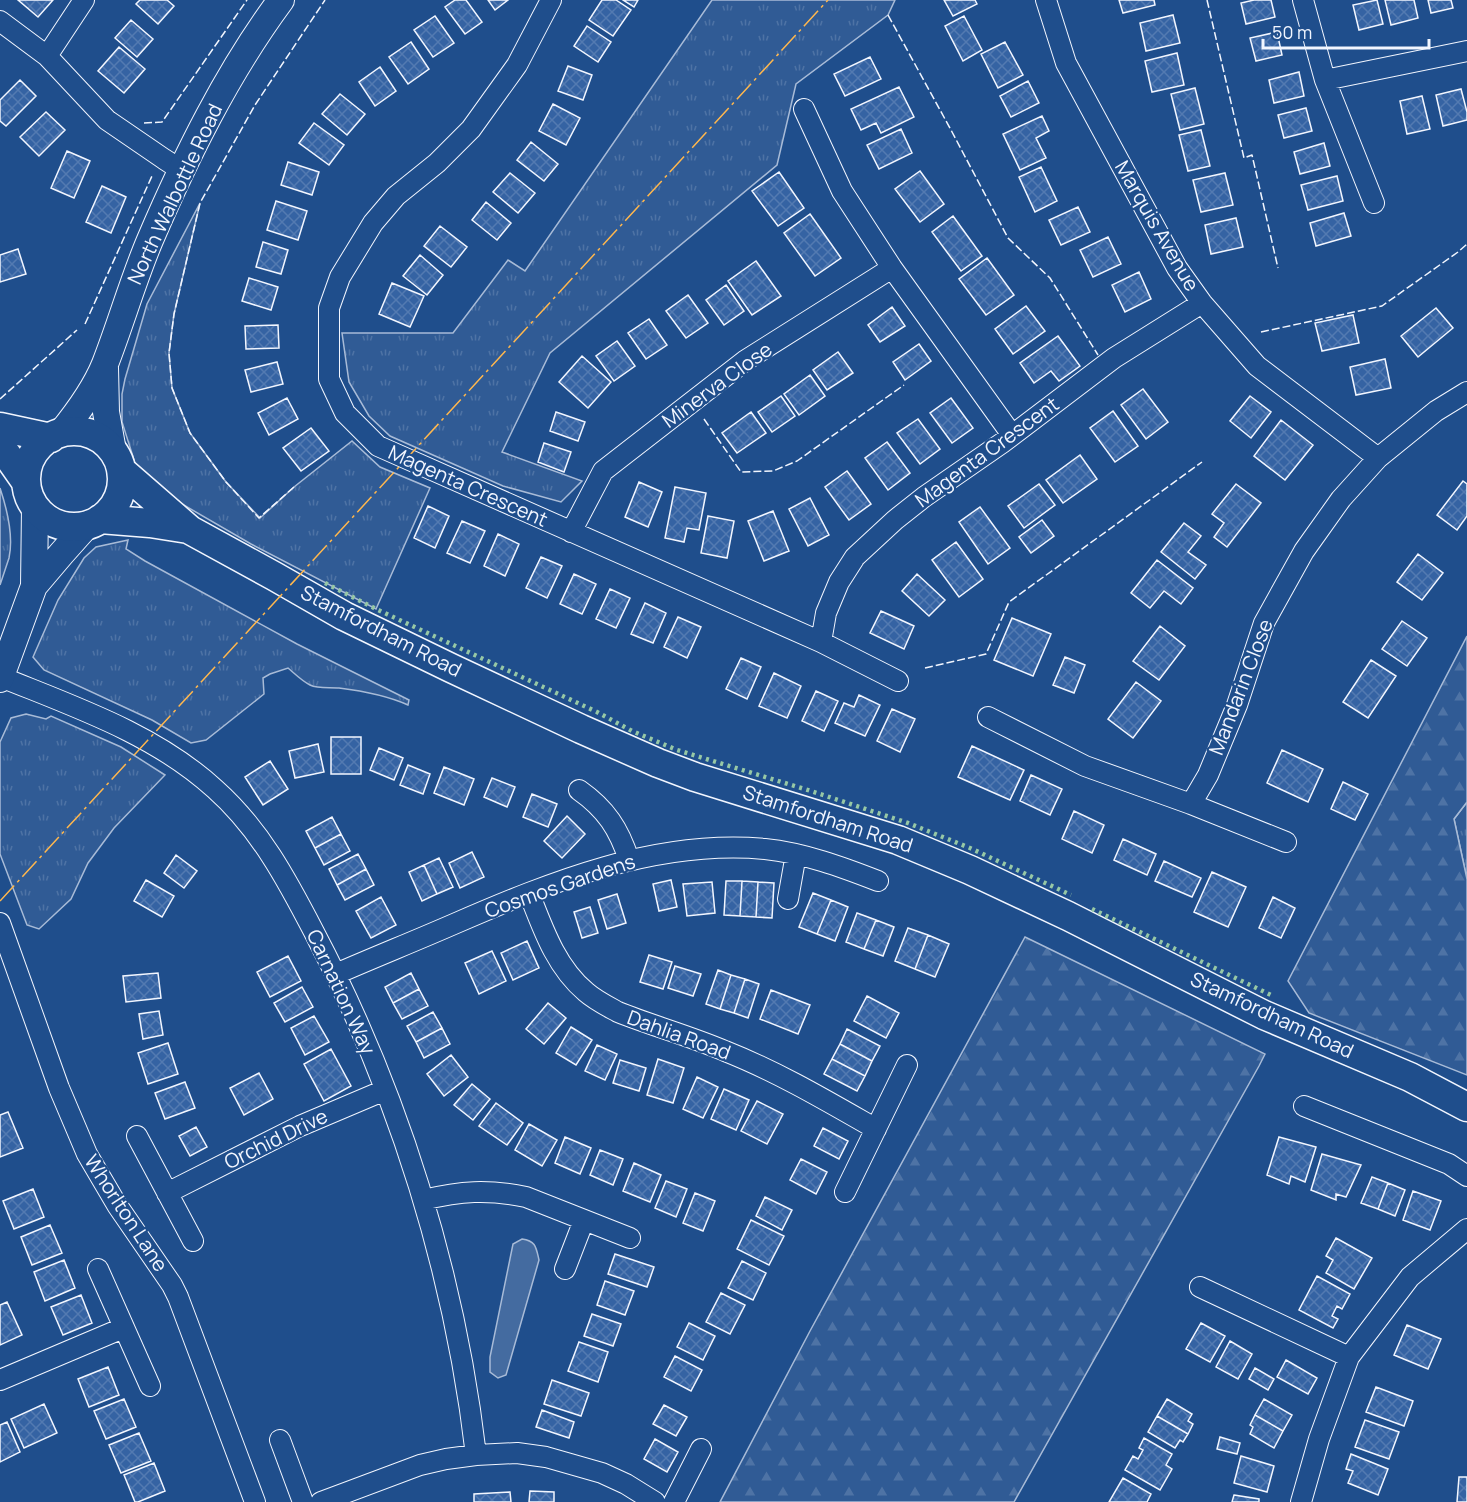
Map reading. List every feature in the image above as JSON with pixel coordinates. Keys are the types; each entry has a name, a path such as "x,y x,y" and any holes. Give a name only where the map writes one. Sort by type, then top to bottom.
{"main road":[{"path":"0,428 56,435 77,432 92,435 104,441 117,460 122,483 118,497 111,509 93,522 72,527 58,524 45,518 0,445"},
{"path":"31,495 27,469 32,456 41,444 56,435"},
{"name":"Stamfordham Road","path":"117,460 190,530 344,616 658,763 695,777 869,831 970,870 1068,916 1264,1015 1410,1077 1467,1107"},
{"name":"Stamfordham Road","path":"93,522 150,523 190,530"}],"street":[{"path":"47,56 84,0"},
{"name":"North Walbottle Road","path":"56,435 86,398 105,365 138,269 181,170 234,71 281,0"},
{"name":"Magenta Crescent","path":"551,0 517,65 471,129 437,163 396,196 373,223 340,277 329,308 329,379 345,413 378,446 821,642 898,681"},
{"name":"Marquis Avenue","path":"1046,0 1066,63 1177,268 1202,303 1257,366 1378,458"},
{"path":"1303,0 1325,80 1374,203"},
{"path":"0,21 47,56 107,120 181,170"},
{"path":"1325,80 1467,51"},
{"path":"804,109 842,191 892,268 1012,435"},
{"name":"Minerva Close","path":"571,532 603,471 746,360 892,268"},
{"name":"Magenta Crescent","path":"821,642 826,613 839,582 855,557 895,520 1114,358 1202,303"},
{"name":"North Walbottle Road","path":"105,365 105,408 117,460"},
{"name":"Mandarin Close","path":"1191,804 1208,775 1237,705 1263,623 1311,543 1341,499 1378,458 1436,411 1467,392"},
{"path":"31,495 34,586"},
{"path":"0,678 34,586 62,552 93,522"},
{"name":"Carnation Way","path":"0,678 96,716 133,733 167,753 215,789 251,827 278,865 336,974 386,1090 406,1145 423,1200 455,1324 476,1455"},
{"path":"988,717 1085,766 1191,804 1286,842"},
{"path":"579,790 592,799 609,818 624,843 629,860"},
{"name":"Cosmos Gardens","path":"336,974 529,893 629,860 700,849 766,849 795,854 878,881"},
{"path":"788,899 795,854"},
{"name":"Dahlia Road","path":"529,893 555,954 576,982 601,1003 627,1016 691,1038 755,1064 876,1129"},
{"name":"Whorlton Lane","path":"0,923 59,1088 84,1147 94,1169 178,1297 255,1502"},
{"path":"844,1192 907,1065"},
{"name":"Orchid Drive","path":"167,1193 300,1126 386,1090"},
{"path":"1304,1106 1449,1164 1467,1176"},
{"path":"137,1136 193,1241"},
{"path":"423,1200 451,1193 476,1191 512,1194 526,1197 630,1238"},
{"path":"565,1269 584,1220"},
{"path":"1301,1502 1319,1438 1349,1357 1410,1277 1467,1229"},
{"path":"98,1269 150,1386"},
{"path":"1200,1287 1349,1357"},
{"path":"0,1380 123,1328"},
{"path":"280,1440 303,1502"},
{"path":"674,1502 701,1449"},
{"path":"321,1502 420,1465 476,1455 517,1453 556,1459 602,1473 626,1484 654,1502"}],"green space":[{"path":"712,0 895,0 888,15 796,84 777,165 550,353 502,452 582,481 561,502 503,486 390,436 369,416 349,382 342,333 453,333 508,260 525,271"},
{"path":"200,203 174,314 169,353 172,388 190,433 226,482 260,518 294,487 352,441 380,467 430,488 376,609 251,544 182,504 145,475 135,463 122,422 122,394 125,379 147,304"},
{"path":"0,488 11,540 9,558 0,585"},
{"path":"128,540 126,549 145,561 297,644 409,700 408,705 366,692 313,686 304,682 288,668 263,678 264,694 206,740 191,743 152,720 44,670 33,657 58,600 84,558 96,547"},
{"path":"1467,636 1467,802 1454,819 1467,879 1467,1075 1309,1013 1288,981"},
{"path":"26,714 46,719 51,716 121,747 165,775 114,828 88,863 71,899 39,929 27,925 0,854 0,742 11,718"},
{"path":"1467,802 1467,879 1454,819"},
{"path":"1025,937 1265,1054 1259,1066 1014,1502 720,1502 810,1331"}],"shaded area":[{"path":"522,1239 535,1245 539,1260 506,1375 498,1378 490,1372 490,1357 513,1244"}],"building":[{"path":"18,0 53,0 38,17"},
{"path":"140,0 167,0 174,6 158,24 136,4"},
{"path":"455,0 466,0 482,22 465,34 445,7"},
{"path":"488,0 508,0 495,10"},
{"path":"602,0 616,0 631,10 613,36 589,20"},
{"path":"623,0 638,0 634,7"},
{"path":"944,0 975,0 977,4 953,16"},
{"path":"1119,0 1154,0 1155,5 1123,13"},
{"path":"1271,0 1275,17 1246,24 1241,3"},
{"path":"1377,0 1383,24 1359,30 1353,5"},
{"path":"1385,0 1414,0 1418,18 1391,25"},
{"path":"1428,0 1451,0 1453,8 1431,13"},
{"path":"1173,15 1180,43 1146,51 1140,23"},
{"path":"435,16 454,43 433,57 414,30"},
{"path":"964,16 982,50 963,61 945,26"},
{"path":"131,20 153,39 137,57 115,38"},
{"path":"587,26 611,42 598,62 574,46"},
{"path":"1277,32 1282,55 1256,61 1250,38"},
{"path":"411,42 429,69 408,84 389,57"},
{"path":"1005,42 1023,75 998,88 981,54"},
{"path":"119,47 145,69 124,93 98,71"},
{"path":"1177,53 1184,85 1152,92 1145,61"},
{"path":"870,57 881,79 845,96 834,74"},
{"path":"568,66 592,75 583,100 558,91"},
{"path":"380,67 396,91 375,106 359,82"},
{"path":"1299,72 1304,96 1274,103 1269,80"},
{"path":"20,80 36,96 6,126 0,121 0,100"},
{"path":"1028,81 1039,103 1011,117 1000,96"},
{"path":"899,87 914,117 881,133 876,123 861,130 851,109"},
{"path":"1195,88 1204,124 1180,130 1171,94"},
{"path":"1461,89 1467,120 1443,126 1436,95"},
{"path":"340,94 365,114 347,135 322,114"},
{"path":"1422,96 1430,129 1407,134 1400,101"},
{"path":"553,104 580,118 566,145 539,131"},
{"path":"1306,108 1312,131 1284,138 1278,115"},
{"path":"46,112 65,130 39,156 20,137"},
{"path":"1042,116 1049,131 1036,138 1046,158 1020,170 1003,134"},
{"path":"314,123 344,145 329,165 299,143"},
{"path":"901,129 912,153 879,169 867,145"},
{"path":"1201,130 1210,166 1188,171 1179,135"},
{"path":"531,142 558,164 544,181 517,160"},
{"path":"1324,143 1330,166 1300,174 1294,152"},
{"path":"67,151 90,161 74,198 51,188"},
{"path":"288,162 319,172 312,195 281,185"},
{"path":"1041,167 1057,201 1035,212 1019,177"},
{"path":"920,171 944,204 920,222 895,189"},
{"path":"779,172 804,208 778,226 752,191"},
{"path":"510,173 535,193 518,213 493,192"},
{"path":"1225,173 1233,205 1201,212 1193,180"},
{"path":"1337,176 1343,201 1308,210 1301,185"},
{"path":"102,186 126,197 111,233 86,222"},
{"path":"276,201 307,211 298,240 267,230"},
{"path":"486,202 511,223 497,240 472,220"},
{"path":"1078,207 1090,232 1061,245 1049,220"},
{"path":"1344,213 1351,236 1316,246 1310,223"},
{"path":"810,214 841,258 815,276 784,233"},
{"path":"953,216 982,256 961,271 932,232"},
{"path":"1236,218 1243,247 1211,254 1205,225"},
{"path":"440,226 467,247 451,267 424,246"},
{"path":"1108,237 1121,264 1093,277 1080,250"},
{"path":"263,242 288,250 281,274 256,267"},
{"path":"18,249 26,274 0,282 0,255"},
{"path":"420,255 443,275 427,295 403,276"},
{"path":"987,258 1014,295 986,315 959,279"},
{"path":"756,261 781,296 752,315 728,281"},
{"path":"1139,272 1151,299 1125,312 1112,285"},
{"path":"249,278 278,287 271,310 242,301"},
{"path":"392,283 424,296 410,327 379,314"},
{"path":"726,285 744,311 724,325 706,300"},
{"path":"688,295 708,323 686,338 666,311"},
{"path":"1026,306 1045,331 1013,354 995,329"},
{"path":"892,307 905,326 880,342 868,325"},
{"path":"1436,308 1453,328 1418,357 1401,336"},
{"path":"1353,315 1359,343 1322,351 1315,323"},
{"path":"649,319 667,345 646,359 628,333"},
{"path":"278,325 279,348 246,349 245,326"},
{"path":"1058,336 1080,366 1059,381 1051,371 1034,383 1020,363"},
{"path":"617,341 635,366 614,381 596,356"},
{"path":"919,344 931,361 905,380 893,362"},
{"path":"838,352 853,373 827,390 813,370"},
{"path":"582,356 611,382 588,408 559,382"},
{"path":"1385,359 1391,388 1356,395 1350,367"},
{"path":"277,362 283,384 251,392 245,370"},
{"path":"810,375 825,396 799,415 784,394"},
{"path":"1143,389 1168,422 1146,439 1121,405"},
{"path":"781,396 795,416 772,432 758,412"},
{"path":"1250,396 1271,412 1251,438 1230,421"},
{"path":"287,398 298,419 269,435 258,413"},
{"path":"951,398 973,428 952,443 930,413"},
{"path":"1113,411 1138,446 1115,462 1090,428"},
{"path":"556,412 585,422 578,441 550,431"},
{"path":"751,412 766,433 737,453 722,433"},
{"path":"918,419 940,449 920,464 897,433"},
{"path":"1281,420 1313,445 1285,480 1254,456"},
{"path":"311,428 329,451 301,471 283,448"},
{"path":"887,442 910,473 888,490 865,458"},
{"path":"544,443 571,452 564,472 538,462"},
{"path":"1080,455 1097,479 1063,503 1046,480"},
{"path":"847,471 871,504 849,520 825,487"},
{"path":"1463,481 1467,484 1467,516 1457,530 1437,515"},
{"path":"639,482 662,492 648,527 625,517"},
{"path":"1039,484 1055,505 1024,528 1008,506"},
{"path":"1236,484 1261,503 1227,547 1214,537 1224,523 1212,514"},
{"path":"675,487 706,493 699,530 687,528 684,542 665,538"},
{"path":"810,498 829,535 808,546 789,509"},
{"path":"428,506 449,516 435,548 414,538"},
{"path":"980,507 1010,548 988,564 959,522"},
{"path":"773,511 789,551 764,561 748,521"},
{"path":"708,516 734,521 727,558 701,553"},
{"path":"1042,520 1054,536 1031,553 1019,537"},
{"path":"462,521 485,531 470,563 447,553"},
{"path":"1184,523 1201,536 1188,552 1206,565 1195,579 1161,552"},
{"path":"498,534 519,544 505,576 484,566"},
{"path":"956,542 983,579 959,597 932,560"},
{"path":"1418,554 1443,573 1422,600 1397,582"},
{"path":"541,557 562,566 547,598 526,588"},
{"path":"1157,560 1193,588 1181,604 1164,591 1150,608 1131,593"},
{"path":"574,574 596,584 582,614 560,604"},
{"path":"917,574 945,600 929,616 902,591"},
{"path":"610,589 630,598 616,628 596,619"},
{"path":"645,603 666,613 653,643 631,634"},
{"path":"881,611 914,626 904,649 870,633"},
{"path":"678,617 701,627 687,658 664,647"},
{"path":"1012,618 1051,634 1033,676 994,660"},
{"path":"1402,621 1427,638 1407,666 1382,649"},
{"path":"1160,626 1185,646 1159,680 1133,661"},
{"path":"1065,657 1085,665 1074,693 1053,685"},
{"path":"741,658 761,667 747,699 726,689"},
{"path":"1371,660 1396,676 1368,718 1343,702"},
{"path":"774,673 801,686 787,718 759,706"},
{"path":"1136,682 1161,701 1133,738 1108,719"},
{"path":"816,691 838,701 824,731 802,721"},
{"path":"859,695 880,705 865,736 835,723 844,703 854,707"},
{"path":"892,709 915,719 900,752 877,741"},
{"path":"331,737 361,737 361,774 331,774"},
{"path":"318,744 324,772 295,778 289,751"},
{"path":"972,746 1024,770 1010,800 958,777"},
{"path":"379,748 403,758 394,780 370,770"},
{"path":"1282,750 1323,769 1308,802 1267,783"},
{"path":"270,761 288,789 263,805 245,777"},
{"path":"408,765 430,774 423,794 400,785"},
{"path":"444,767 474,779 464,805 434,793"},
{"path":"1031,775 1062,789 1050,815 1020,801"},
{"path":"492,778 515,787 507,807 484,797"},
{"path":"1343,782 1368,794 1355,820 1331,809"},
{"path":"532,794 557,804 548,827 523,817"},
{"path":"1074,811 1104,825 1092,853 1062,839"},
{"path":"567,816 585,834 562,858 544,841"},
{"path":"332,817 341,834 315,848 306,831"},
{"path":"341,834 350,851 324,865 315,848"},
{"path":"1123,839 1156,854 1147,875 1114,860"},
{"path":"472,852 484,877 460,888 449,863"},
{"path":"358,854 366,869 337,885 329,869"},
{"path":"176,855 197,871 184,888 164,873"},
{"path":"439,858 453,887 437,894 424,865"},
{"path":"1164,861 1201,878 1192,897 1155,881"},
{"path":"424,865 437,894 422,901 409,872"},
{"path":"366,869 374,885 345,900 337,885"},
{"path":"1212,872 1246,887 1228,927 1194,912"},
{"path":"146,880 174,896 162,917 134,901"},
{"path":"671,880 677,907 659,911 653,884"},
{"path":"726,881 742,881 740,916 724,915"},
{"path":"742,881 758,882 756,917 740,916"},
{"path":"712,882 715,913 687,916 683,884"},
{"path":"758,882 774,883 772,918 756,917"},
{"path":"813,893 831,900 817,934 799,927"},
{"path":"617,894 626,923 607,929 598,900"},
{"path":"381,897 396,925 371,938 356,911"},
{"path":"1273,897 1295,908 1281,938 1259,928"},
{"path":"831,900 848,907 835,941 817,934"},
{"path":"590,907 598,933 582,938 574,912"},
{"path":"857,913 876,920 864,949 846,942"},
{"path":"876,920 894,927 883,956 864,949"},
{"path":"908,928 928,935 915,969 895,961"},
{"path":"928,935 949,944 935,977 915,969"},
{"path":"527,941 539,968 513,980 501,953"},
{"path":"492,951 506,981 479,994 465,963"},
{"path":"649,955 672,962 663,989 640,982"},
{"path":"288,956 301,981 270,997 257,972"},
{"path":"675,966 701,974 693,996 668,988"},
{"path":"718,970 731,975 720,1009 706,1004"},
{"path":"158,973 161,998 126,1002 123,976"},
{"path":"411,973 419,989 393,1003 385,987"},
{"path":"731,975 745,979 734,1013 720,1009"},
{"path":"745,979 759,984 748,1018 734,1013"},
{"path":"302,987 313,1007 285,1022 274,1003"},
{"path":"419,989 428,1006 402,1019 393,1003"},
{"path":"771,990 810,1005 798,1034 760,1019"},
{"path":"867,996 899,1013 886,1038 854,1021"},
{"path":"548,1003 566,1018 544,1044 526,1029"},
{"path":"159,1011 163,1035 143,1039 139,1014"},
{"path":"433,1012 442,1028 416,1042 407,1026"},
{"path":"314,1016 329,1042 305,1055 291,1028"},
{"path":"571,1027 592,1040 576,1065 556,1053"},
{"path":"442,1028 450,1044 424,1058 416,1042"},
{"path":"847,1029 880,1046 872,1061 840,1044"},
{"path":"168,1043 178,1074 148,1084 138,1053"},
{"path":"840,1044 872,1061 865,1076 832,1059"},
{"path":"597,1045 617,1054 605,1080 585,1071"},
{"path":"331,1049 351,1086 324,1101 304,1064"},
{"path":"451,1055 468,1077 444,1096 427,1074"},
{"path":"658,1059 684,1068 673,1103 647,1095"},
{"path":"832,1059 865,1076 857,1091 824,1074"},
{"path":"620,1060 646,1068 639,1091 613,1083"},
{"path":"259,1073 273,1099 244,1115 230,1088"},
{"path":"697,1077 718,1087 703,1118 683,1109"},
{"path":"185,1082 195,1108 165,1119 155,1093"},
{"path":"472,1084 490,1099 473,1120 454,1105"},
{"path":"724,1089 749,1100 736,1130 711,1119"},
{"path":"757,1101 783,1114 767,1144 741,1131"},
{"path":"496,1103 523,1123 507,1145 479,1126"},
{"path":"8,1112 23,1148 0,1157 0,1115"},
{"path":"529,1124 557,1140 542,1166 515,1150"},
{"path":"196,1127 207,1147 190,1156 179,1136"},
{"path":"823,1128 848,1141 839,1159 814,1146"},
{"path":"565,1137 591,1148 580,1174 555,1163"},
{"path":"1279,1137 1316,1147 1305,1182 1291,1176 1289,1184 1267,1175"},
{"path":"600,1150 623,1159 613,1185 590,1175"},
{"path":"1322,1154 1361,1165 1346,1197 1336,1194 1336,1200 1311,1190"},
{"path":"801,1159 827,1172 816,1194 790,1180"},
{"path":"634,1163 661,1175 650,1202 623,1191"},
{"path":"1372,1177 1388,1183 1378,1209 1361,1203"},
{"path":"666,1181 687,1189 676,1217 655,1208"},
{"path":"1388,1183 1405,1190 1395,1216 1378,1209"},
{"path":"33,1189 44,1217 14,1229 3,1201"},
{"path":"1413,1191 1441,1201 1430,1230 1403,1220"},
{"path":"695,1193 715,1201 703,1231 683,1223"},
{"path":"765,1197 792,1210 782,1230 756,1216"},
{"path":"751,1220 784,1236 769,1265 737,1249"},
{"path":"50,1225 62,1253 32,1265 21,1237"},
{"path":"1336,1238 1372,1258 1354,1289 1326,1273 1333,1260 1326,1256"},
{"path":"615,1254 654,1267 647,1287 608,1274"},
{"path":"64,1260 75,1288 45,1301 34,1272"},
{"path":"742,1261 766,1273 753,1300 728,1288"},
{"path":"1317,1276 1350,1294 1342,1309 1337,1306 1332,1316 1338,1319 1333,1328 1299,1310"},
{"path":"605,1281 634,1291 625,1315 597,1305"},
{"path":"721,1293 745,1305 730,1334 706,1322"},
{"path":"81,1295 92,1323 63,1335 51,1307"},
{"path":"7,1302 22,1335 0,1345 0,1305"},
{"path":"592,1314 621,1324 613,1346 584,1336"},
{"path":"689,1323 715,1336 703,1360 677,1347"},
{"path":"1201,1323 1225,1336 1210,1362 1186,1349"},
{"path":"1407,1325 1441,1339 1428,1369 1394,1355"},
{"path":"1230,1341 1252,1354 1238,1379 1216,1367"},
{"path":"579,1342 608,1352 598,1382 568,1371"},
{"path":"675,1356 702,1370 691,1391 664,1377"},
{"path":"1286,1360 1317,1378 1308,1394 1277,1377"},
{"path":"108,1367 119,1395 89,1407 78,1379"},
{"path":"1255,1368 1274,1379 1268,1390 1249,1379"},
{"path":"552,1380 589,1393 581,1416 544,1404"},
{"path":"1376,1387 1413,1401 1404,1426 1366,1412"},
{"path":"124,1399 136,1427 106,1439 94,1411"},
{"path":"1167,1399 1192,1414 1188,1421 1193,1424 1188,1434 1157,1416"},
{"path":"1264,1399 1292,1415 1283,1431 1255,1415"},
{"path":"44,1404 57,1433 24,1448 11,1419"},
{"path":"664,1405 687,1417 676,1436 653,1424"},
{"path":"542,1410 574,1422 569,1438 536,1427"},
{"path":"1255,1415 1283,1431 1274,1448 1250,1434 1253,1427 1250,1425"},
{"path":"1157,1416 1188,1434 1183,1442 1180,1440 1175,1448 1148,1432"},
{"path":"1365,1420 1399,1432 1389,1459 1355,1447"},
{"path":"7,1422 20,1452 0,1462 0,1425"},
{"path":"139,1433 151,1461 121,1473 109,1445"},
{"path":"1220,1437 1240,1443 1237,1454 1217,1449"},
{"path":"1144,1438 1172,1454 1166,1465 1172,1469 1160,1490 1125,1470 1133,1456 1138,1459 1143,1450 1139,1448"},
{"path":"655,1439 678,1452 667,1472 644,1459"},
{"path":"1351,1454 1388,1469 1378,1495 1348,1483 1353,1471 1346,1469"},
{"path":"1241,1456 1274,1466 1267,1492 1234,1483"},
{"path":"154,1463 165,1491 135,1502 124,1475"},
{"path":"1459,1477 1467,1477 1467,1502 1457,1502"},
{"path":"1123,1478 1151,1494 1147,1502 1109,1502"},
{"path":"530,1491 554,1492 554,1502 529,1502"},
{"path":"510,1492 511,1502 474,1502 474,1494"},
{"path":"1234,1495 1259,1499 1259,1502 1232,1502"}],"hedge":[{"path":"325,583 597,712 632,731 677,750 908,823 970,848 1071,895"},
{"path":"1092,909 1271,995"}],"fence":[{"path":"144,123 162,122 247,0"},
{"path":"294,487 259,518 226,482 190,433 172,388 169,353 174,314 200,203 255,105 325,0"},
{"path":"1207,0 1244,158 1252,155 1278,268"},
{"path":"888,15 1008,238 1050,278 1098,355"},
{"path":"85,324 152,176"},
{"path":"1261,332 1382,306 1467,244"},
{"path":"0,399 77,330"},
{"path":"704,419 741,472 773,471 797,461 904,385"},
{"path":"925,668 986,654 1009,602 1202,462"}],"power":[{"path":"0,901 828,0"}]}
